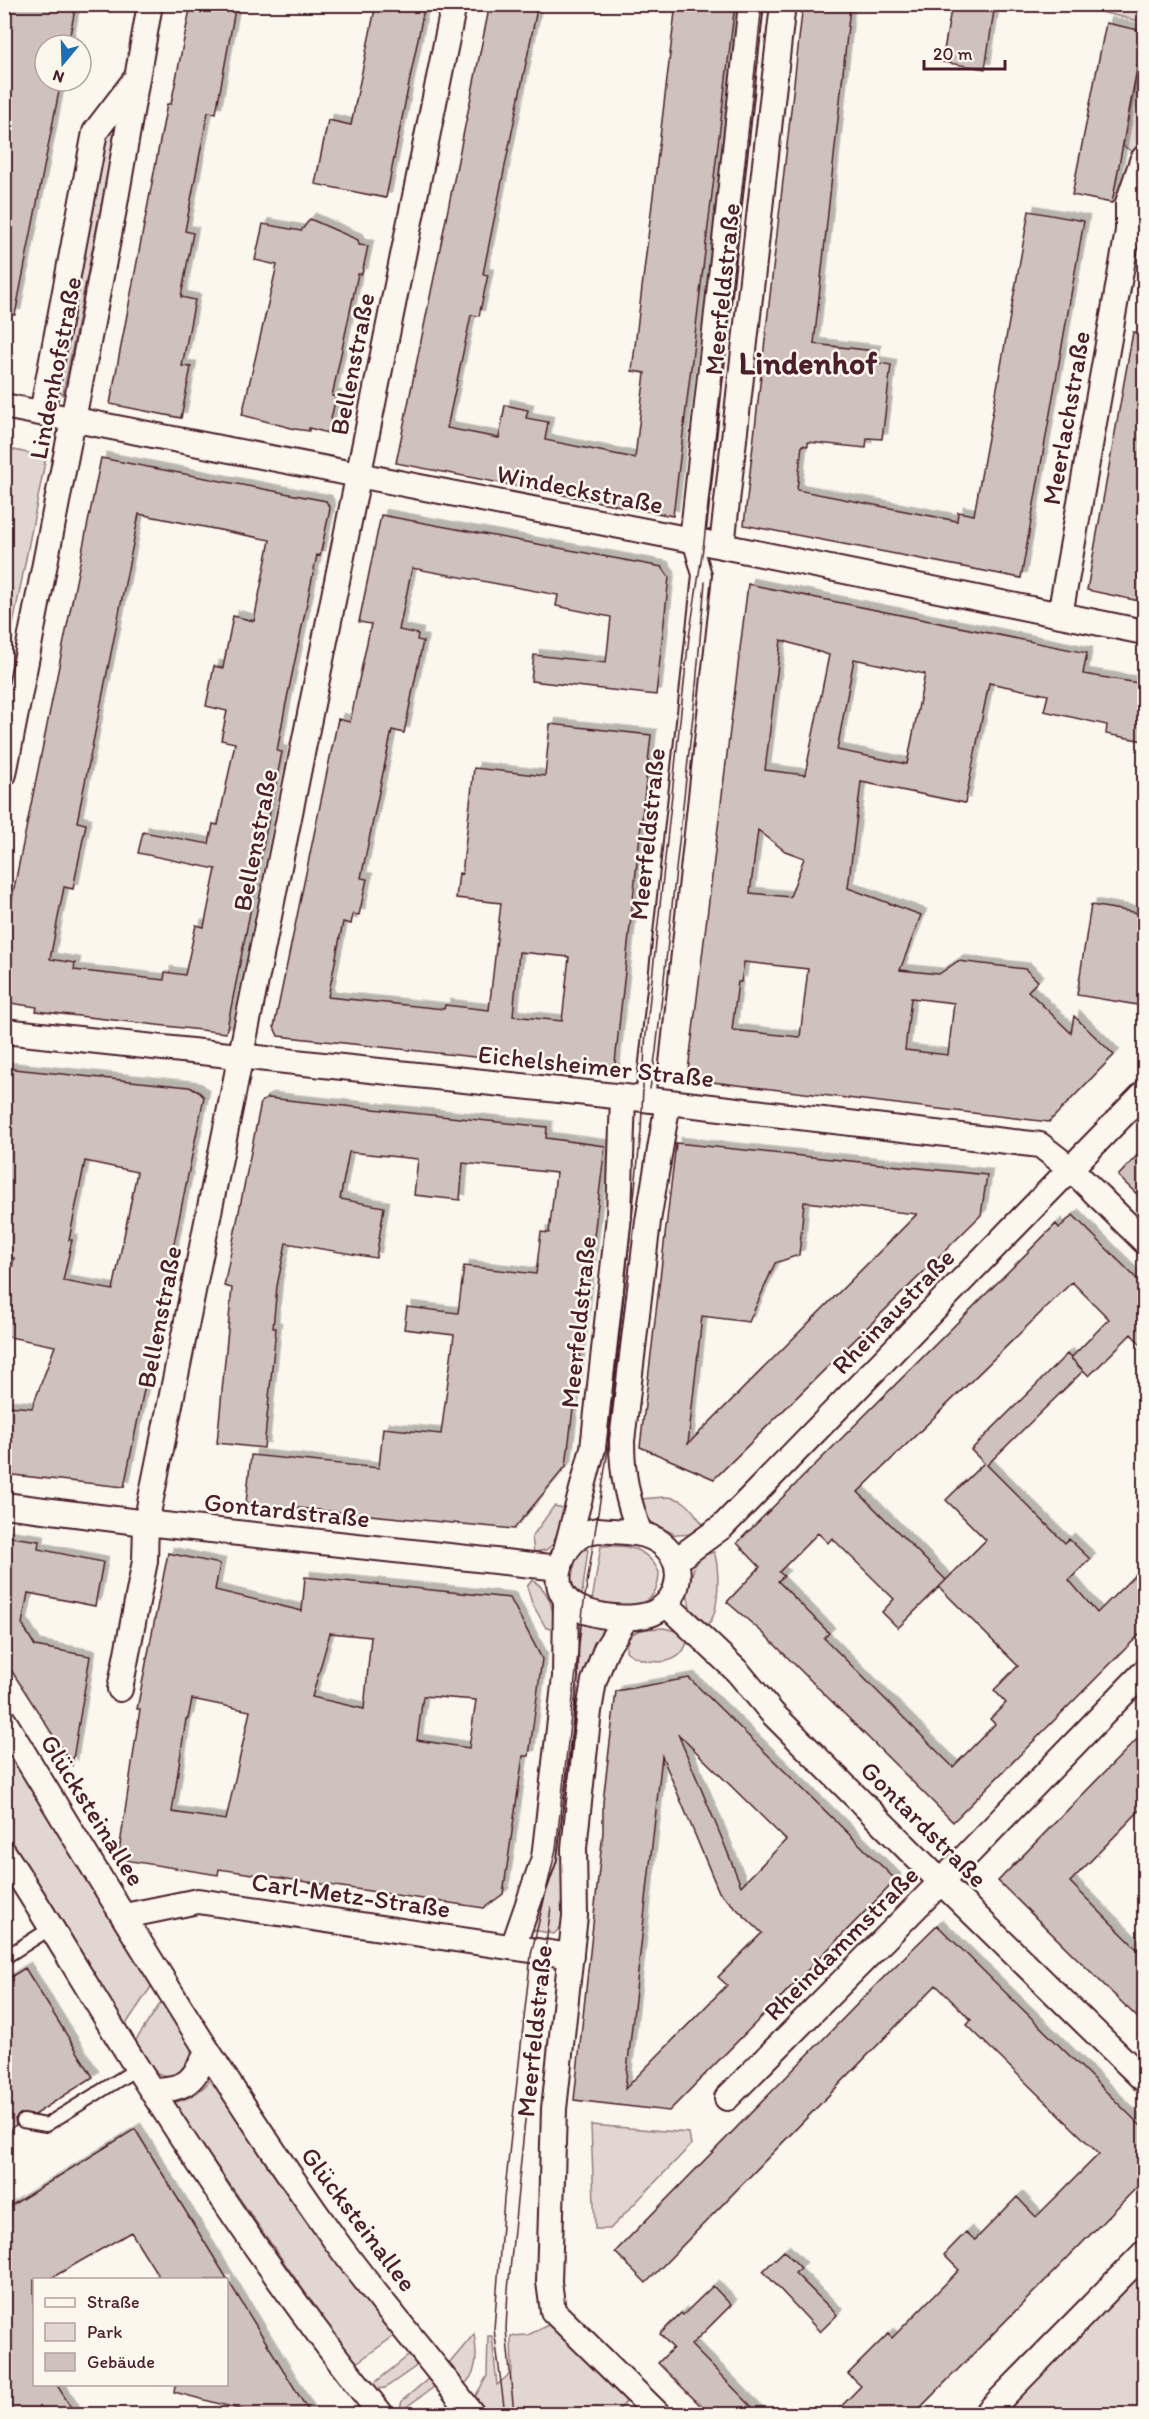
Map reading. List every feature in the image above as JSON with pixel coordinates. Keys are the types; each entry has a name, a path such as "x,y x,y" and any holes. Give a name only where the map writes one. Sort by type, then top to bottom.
{"street":[{"name":"Lindenhofstraße","path":"4,774 74,419 150,4"},
{"name":"Bellenstraße","path":"120,1689 145,1561 146,1523 454,4"},
{"name":"Meerfeldstraße","path":"563,1559 593,1448 619,1216 646,1099 702,575 692,540 751,4"},
{"name":"Meerfeldstraße","path":"702,575 722,546 783,4"},
{"name":"Lindenhofstraße","path":"42,413 95,132 138,77"},
{"name":"Meerlachstraße","path":"1060,615 1136,227 1128,203 1144,158"},
{"name":"Windeckstraße","path":"4,406 692,540 1144,633"},
{"name":"Eichelsheimer Straße","path":"4,1031 646,1099 1040,1145 1071,1169 1144,1242"},
{"name":"Rheinaustraße","path":"675,1561 723,1526 1144,1094"},
{"name":"Meerfeldstraße","path":"640,1534 628,1500 622,1472 622,1441 648,1221 646,1099"},
{"name":"Gontardstraße","path":"6,1506 146,1523 563,1559"},
{"path":"598,1530 640,1534 661,1543 675,1561 679,1578 676,1591 667,1605 649,1616 626,1618 605,1616 583,1610 566,1599 559,1586 563,1559 582,1534 598,1530"},
{"name":"Meerfeldstraße","path":"513,1947 544,1858 565,1677 566,1599"},
{"name":"Gontardstraße","path":"667,1605 738,1672 773,1714 941,1882 1144,2080"},
{"name":"Meerfeldstraße","path":"626,1618 606,1649 592,1691 574,1848 575,1916 551,2147 549,2282 553,2311 658,2415"},
{"name":"Rheindammstraße","path":"727,2097 941,1882 1144,1672"},
{"name":"Glücksteinallee","path":"4,1721 265,2139 337,2242 472,2415"},
{"path":"4,1853 210,2180 327,2346 381,2415"},
{"name":"Carl-Metz-Straße","path":"125,1916 198,1901 571,1956"},
{"path":"152,2090 176,2089 195,2076 208,2051"},
{"path":"986,2415 1144,2253"}],"lane":[{"path":"4,1958 51,1928"},
{"path":"23,2121 46,2125 138,2068"}],"green space":[{"path":"1086,5 1144,5 1144,22 1096,11"},
{"path":"1144,38 1144,145 1135,153 1123,146"},
{"path":"120,113 63,394 53,391 103,136"},
{"path":"4,448 46,457 5,665"},
{"path":"664,1497 678,1499 692,1509 704,1526 697,1534 676,1535 645,1519 641,1499"},
{"path":"554,1506 567,1509 553,1544 546,1550 534,1552 532,1537"},
{"path":"601,1546 628,1547 649,1557 659,1572 653,1595 636,1605 626,1606 592,1601"},
{"path":"588,1549 582,1595 572,1584 570,1570 576,1556"},
{"path":"714,1552 717,1568 717,1602 707,1625 690,1608 687,1592 695,1564 704,1555"},
{"path":"532,1580 543,1589 550,1601 554,1628 546,1628 532,1603 527,1587"},
{"path":"574,1621 606,1629 567,1838 562,1898 564,1917 560,1928 554,1934 533,1930 529,1921"},
{"path":"664,1628 679,1632 687,1641 684,1650 678,1656 661,1662 642,1659 626,1651 629,1637 633,1633 644,1629"},
{"path":"4,1744 153,1984 124,2027 5,1835"},
{"path":"164,1998 185,2031 191,2055 185,2068 166,2076 148,2065 134,2043"},
{"path":"213,2076 398,2333 355,2364 173,2103 196,2093"},
{"path":"591,2125 689,2133 691,2145 610,2229 595,2229"},
{"path":"1144,2253 1144,2414 986,2414"},
{"path":"550,2324 609,2384 625,2397 626,2402 614,2414 482,2414 485,2408 475,2397 487,2376 488,2336 492,2336 497,2385 512,2372 511,2336 528,2335"},
{"path":"474,2334 476,2363 468,2381 462,2386 448,2365"},
{"path":"413,2352 417,2362 415,2367 385,2388 376,2389 372,2385"},
{"path":"428,2379 438,2384 399,2412 402,2401"}],"building":[{"path":"4,4 76,4 70,33 33,33 33,93 59,93 15,315 4,314"},
{"path":"191,4 236,4 216,113 208,112 185,231 193,233 181,297 195,300 182,366 191,367 181,418 110,404 167,104 171,104"},
{"path":"376,4 425,4 386,198 315,184 328,120 351,125"},
{"path":"490,4 538,4 483,274 488,275 479,316 471,315 447,428 499,438 505,405 528,410 526,418 548,422 545,440 635,458 645,373 632,371 676,4 735,4 673,516 396,463"},
{"path":"803,4 850,7 814,344 875,351 874,362 891,365 882,439 867,438 866,448 808,442 808,446 802,445 797,490 957,521 958,512 974,515 1029,211 1084,221 1021,578 744,525"},
{"path":"952,4 995,4 985,69 942,62"},
{"path":"1106,23 1144,31 1112,203 1072,195"},
{"path":"310,219 358,240 359,245 368,246 362,274 358,274 332,396 336,396 328,433 309,428 309,431 295,429 242,415 277,265 255,260 263,224 301,231"},
{"path":"1133,332 1144,333 1144,602 1087,590"},
{"path":"101,458 326,501 330,509 320,556 317,555 285,708 277,751 282,752 226,1033 36,1011 37,1007 4,1002 4,938","holes":["139,514 270,540 254,621 233,616 223,668 214,666 206,706 227,711 221,740 235,743 218,825 213,824 209,844 143,832 138,853 216,869 204,927 196,925 185,975 165,972 164,980 74,970 75,963 50,959 64,887 73,889 86,824 77,822"]},
{"path":"381,515 662,567 669,577 656,695 531,681 534,655 606,663 611,617 556,606 558,595 412,568 399,630 418,634 417,640 423,641 404,733 392,730 361,878 367,879 359,915 353,914 351,924 343,922 328,997 444,1009 445,1005 489,1010 501,903 456,898 459,873 462,874 474,768 545,776 550,724 651,735 614,1072 278,1036 274,1027 338,719 350,722 371,624 359,622","holes":["519,952 569,957 562,1021 513,1016"]},
{"path":"748,584 1087,653 1083,674 1144,684 1144,741 1106,734 1107,725 1044,711 1048,695 989,683 965,803 861,782 848,888 921,915 900,970 939,974 958,961 1025,969 1038,981 1028,991 1071,1033 1074,1016 1114,1055 1049,1122 687,1079","holes":["781,640 829,655 805,775 765,770","854,659 925,674 907,764 837,750","758,830 785,851 804,858 790,897 750,893","744,962 808,969 800,1037 732,1030 738,982 741,982","911,998 954,1003 948,1055 905,1050"]},
{"path":"1091,905 1144,914 1144,1006 1077,995"},
{"path":"4,1068 189,1087 197,1090 204,1097 124,1487 4,1474 7,1406 32,1408 55,1346 4,1336 4,1304 14,1258 4,1257","holes":["85,1161 137,1172 113,1290 63,1281"]},
{"path":"268,1098 547,1127 546,1138 605,1146 566,1466 514,1529 246,1503 251,1455 379,1468 383,1428 441,1434 454,1335 404,1329 407,1307 458,1313 464,1266 536,1274 541,1232 549,1233 556,1173 463,1163 460,1200 414,1195 418,1159 349,1152 340,1199 384,1207 376,1258 286,1243 277,1286 273,1328 276,1328 264,1448 217,1443 232,1288 224,1286 261,1102"},
{"path":"676,1143 987,1175 981,1215 714,1479 640,1447","holes":["804,1202 917,1214 688,1444 702,1316 749,1322 775,1263 799,1255"]},
{"path":"1144,1148 1144,1201 1118,1176"},
{"path":"1073,1215 1144,1286 1144,1348 1131,1334 1089,1376 1071,1358 1109,1319 1072,1282 858,1492 946,1580 986,1540 946,1500 984,1463 971,1450 1067,1354 1083,1371 987,1465 1065,1543 1069,1539 1090,1559 1069,1580 1097,1613 1144,1566 1144,1630 953,1822 763,1633 727,1602 760,1567 737,1543 1056,1224 1059,1228","holes":["818,1533 828,1543 832,1538 894,1599 882,1612 898,1628 939,1587 1018,1666 994,1690 1006,1703 990,1719 995,1724 953,1767 824,1638 829,1633 778,1581 784,1576 779,1572"]},
{"path":"4,1536 39,1541 38,1549 103,1562 95,1606 28,1593 22,1624 35,1646 90,1656 72,1765 4,1659"},
{"path":"168,1553 220,1564 215,1590 302,1611 305,1577 510,1598 542,1659 529,1756 523,1756 503,1894 484,1908 219,1869 218,1875 118,1859 140,1709 137,1709","holes":["330,1633 371,1637 364,1709 312,1697","423,1696 476,1700 469,1748 417,1740","192,1699 250,1711 226,1820 172,1812 186,1719 188,1719"]},
{"path":"689,1678 896,1880 669,2111 574,2100 616,1691","holes":["678,1734 786,1840 741,1886 723,1841","662,1756 719,1892 762,1933 718,1977 727,1985 625,2089"]},
{"path":"1144,1732 1144,1806 1070,1882 1144,1956 1144,2024 998,1881"},
{"path":"937,1925 1144,2129 1144,2180 913,2415 833,2415 861,2386 848,2374 888,2334 892,2338 959,2270 944,2255 966,2232 975,2240 1017,2197 1036,2217 1099,2154 967,2025 971,2020 936,1985 646,2283 615,2252"},
{"path":"25,1968 93,2077 34,2115 20,2114 15,2119 16,2125 4,2133 4,1981"},
{"path":"135,2129 227,2278 160,2278 131,2232 51,2278 33,2278 33,2386 58,2386 76,2415 16,2415 4,2397 4,2210"},
{"path":"784,2251 801,2268 795,2273 837,2315 820,2332 763,2271"},
{"path":"228,2280 311,2415 262,2415 174,2392 175,2386 228,2386"},
{"path":"713,2286 731,2305 691,2345 760,2415 710,2415 658,2363 673,2348 660,2334"}],"tram line":[{"path":"505,2414 494,2329 504,2199 531,1955 556,1849 583,1609 607,1456 641,1131 645,1044 689,637 704,542 762,4"},
{"path":"650,1089 695,697 705,582"},
{"path":"514,2414 506,2329 508,2290 534,2031 551,1907"}],"district":[{"name":"Lindenhof","path":"808,363"}]}
